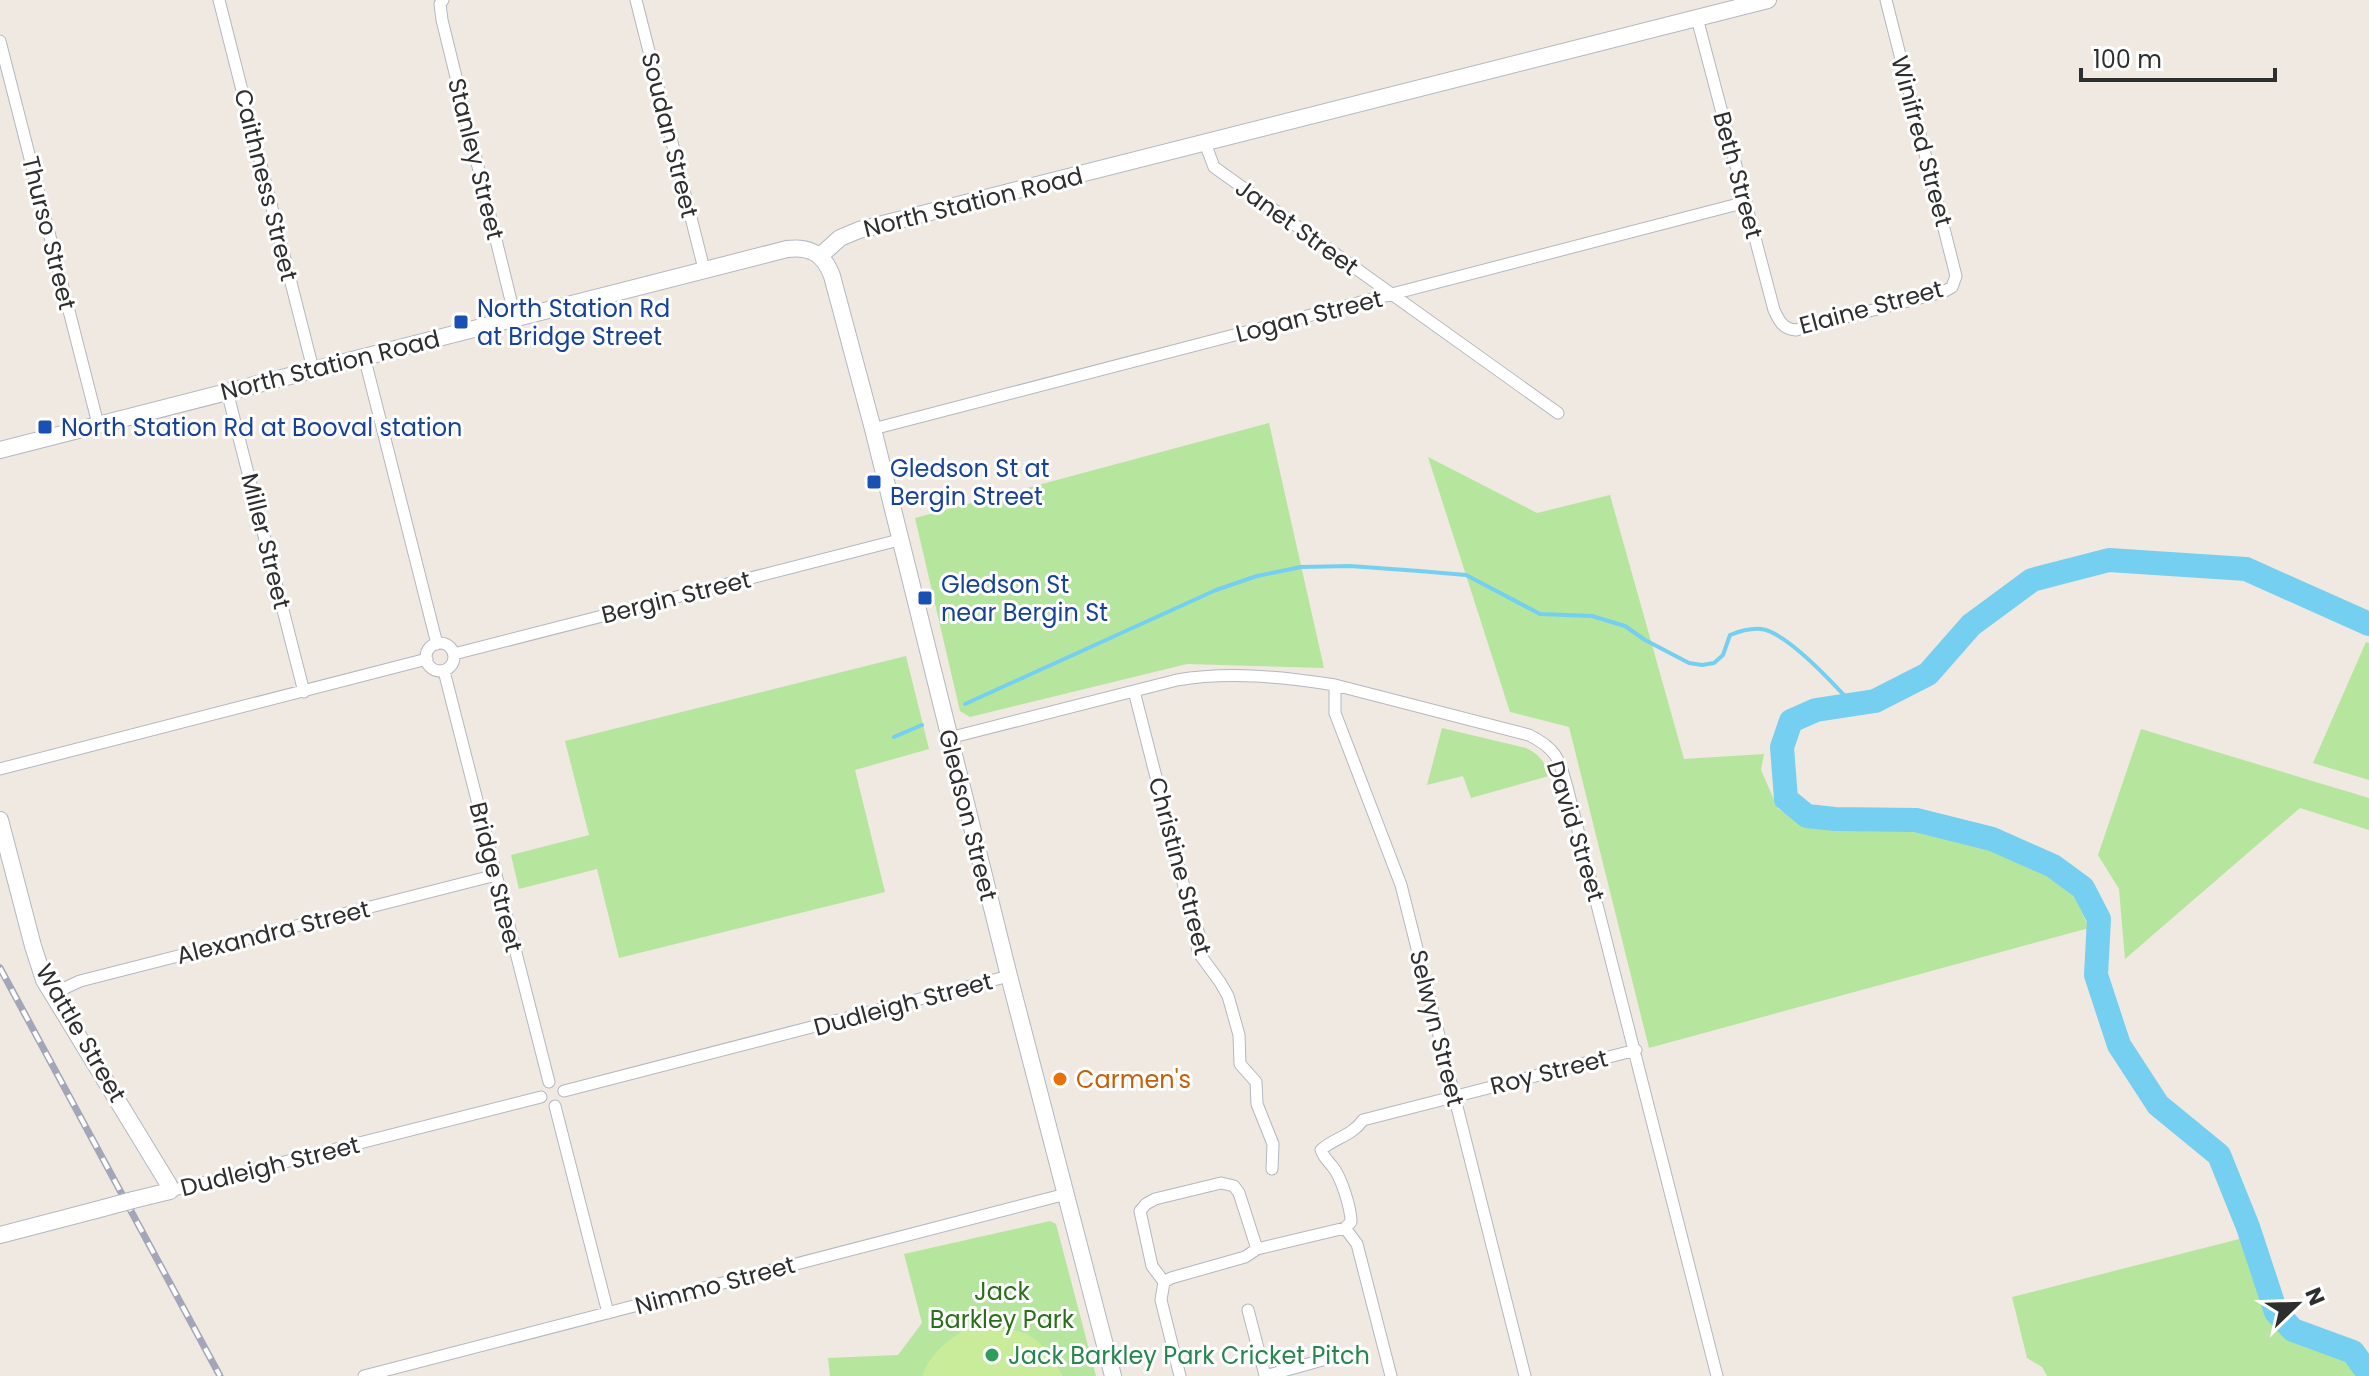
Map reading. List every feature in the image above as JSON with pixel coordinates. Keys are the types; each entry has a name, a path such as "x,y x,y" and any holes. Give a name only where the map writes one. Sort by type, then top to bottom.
{"street":[{"name":"Caithness Street","path":"219,0 313,369"},
{"name":"Stanley Street","path":"443,0 440,4 442,20 515,317"},
{"name":"Soudan Street","path":"636,0 704,269"},
{"name":"North Station Road","path":"0,450 704,269 799,247 820,256 840,238 859,230 1768,0"},
{"name":"Winifred Street","path":"1886,0 1955,266 1955,282"},
{"name":"Beth Street","path":"1697,18 1774,310 1786,328"},
{"name":"Thurso Street","path":"0,41 98,424"},
{"name":"Janet Street","path":"1205,143 1214,167 1558,413"},
{"name":"Logan Street","path":"873,429 1746,202"},
{"name":"Gledson Street","path":"820,256 832,276 873,429 1009,976 1113,1376"},
{"name":"Elaine Street","path":"1786,328 1802,328 1943,292 1955,282"},
{"path":"364,356 437,644"},
{"name":"Miller Street","path":"227,391 304,692"},
{"name":"Bergin Street","path":"454,654 899,540"},
{"path":"437,644 447,645 454,654 452,664 444,671 433,669 427,659 429,650 437,644"},
{"path":"0,769 427,659"},
{"name":"Bridge Street","path":"444,671 549,1082"},
{"name":"David Street","path":"949,738 1200,676 1227,676 1335,685 1529,735 1547,744 1560,762 1717,1376"},
{"name":"Selwyn Street","path":"1335,685 1335,713 1401,885 1525,1376"},
{"name":"Christine Street","path":"1134,691 1189,906 1198,927 1198,952 1228,996 1239,1035 1240,1064 1256,1082 1257,1104 1273,1144 1272,1169"},
{"name":"Wattle Street","path":"0,820 40,969 52,994 165,1175 170,1191"},
{"name":"Alexandra Street","path":"52,994 80,981 496,875"},
{"name":"Dudleigh Street","path":"564,1091 1009,976"},
{"name":"Roy Street","path":"1345,1228 1351,1222 1348,1203 1337,1174 1321,1150 1349,1135 1363,1120 1636,1050"},
{"path":"549,1082 558,1084 564,1091 562,1101 555,1106 546,1104 541,1097 542,1088 549,1082"},
{"name":"Dudleigh Street","path":"0,1235 541,1097"},
{"path":"555,1106 608,1313"},
{"path":"1180,1376 1161,1300 1164,1282 1152,1266 1140,1211 1155,1199 1228,1183 1239,1193 1257,1249"},
{"name":"Nimmo Street","path":"364,1376 1066,1194"},
{"path":"1164,1282 1245,1257 1257,1249 1345,1228 1357,1244 1391,1376"},
{"path":"1248,1310 1265,1375 1337,1356"}],"green space":[{"path":"1269,423 1324,668 1187,664 970,717 960,711 915,518"},
{"path":"1428,457 1537,513 1610,495 1684,759 1764,754 1761,770 1778,809 1811,828 1918,830 1993,850 2047,874 2075,897 2089,928 1649,1048 1569,727 1510,712"},
{"path":"2366,642 2369,643 2369,780 2313,763"},
{"path":"906,656 929,749 855,770 885,892 619,958 597,869 519,889 511,855 589,835 565,741"},
{"path":"1442,728 1526,748 1541,759 1549,776 1471,798 1463,776 1427,785"},
{"path":"2141,729 2369,798 2369,830 2300,808 2125,959 2119,889 2098,855"},
{"name":"Jack Barkley Park","path":"1050,1221 1056,1224 1096,1376 830,1376 828,1358 898,1355 922,1323 904,1254"},
{"path":"2251,1236 2276,1312 2293,1330 2353,1352 2368,1376 2047,1376 2042,1367 2027,1358 2012,1297"},
{"name":"Jack Barkley Park Cricket Pitch","path":"968,1328 1014,1330 1035,1339 1063,1376 922,1376 940,1348"}],"waterway":[{"path":"2368,1376 2353,1352 2293,1330 2276,1312 2248,1227 2219,1155 2158,1105 2119,1045 2096,975 2099,919 2083,888 2053,866 1992,839 1916,820 1807,816 1786,799 1782,747 1791,721 1816,710 1875,701 1928,674 1971,625 2032,580 2109,560 2246,569 2369,624"},
{"path":"965,704 1216,590 1257,576 1301,567 1350,566 1466,575 1540,614 1592,616 1625,626 1689,663 1714,663 1723,655 1730,635 1753,629 1772,632 1797,649 1853,705"},
{"path":"894,737 922,725"}],"railway":[{"path":"0,968 220,1376"}],"place":[{"name":"North Station Rd at Bridge Street","path":"461,322"},
{"name":"North Station Rd at Booval station","path":"45,427"},
{"name":"Gledson St at Bergin Street","path":"874,482"},
{"name":"Gledson St near Bergin St","path":"925,598"},
{"name":"Carmen's","path":"1060,1079"},
{"name":"Jack Barkley Park Cricket Pitch","path":"992,1355"}]}
